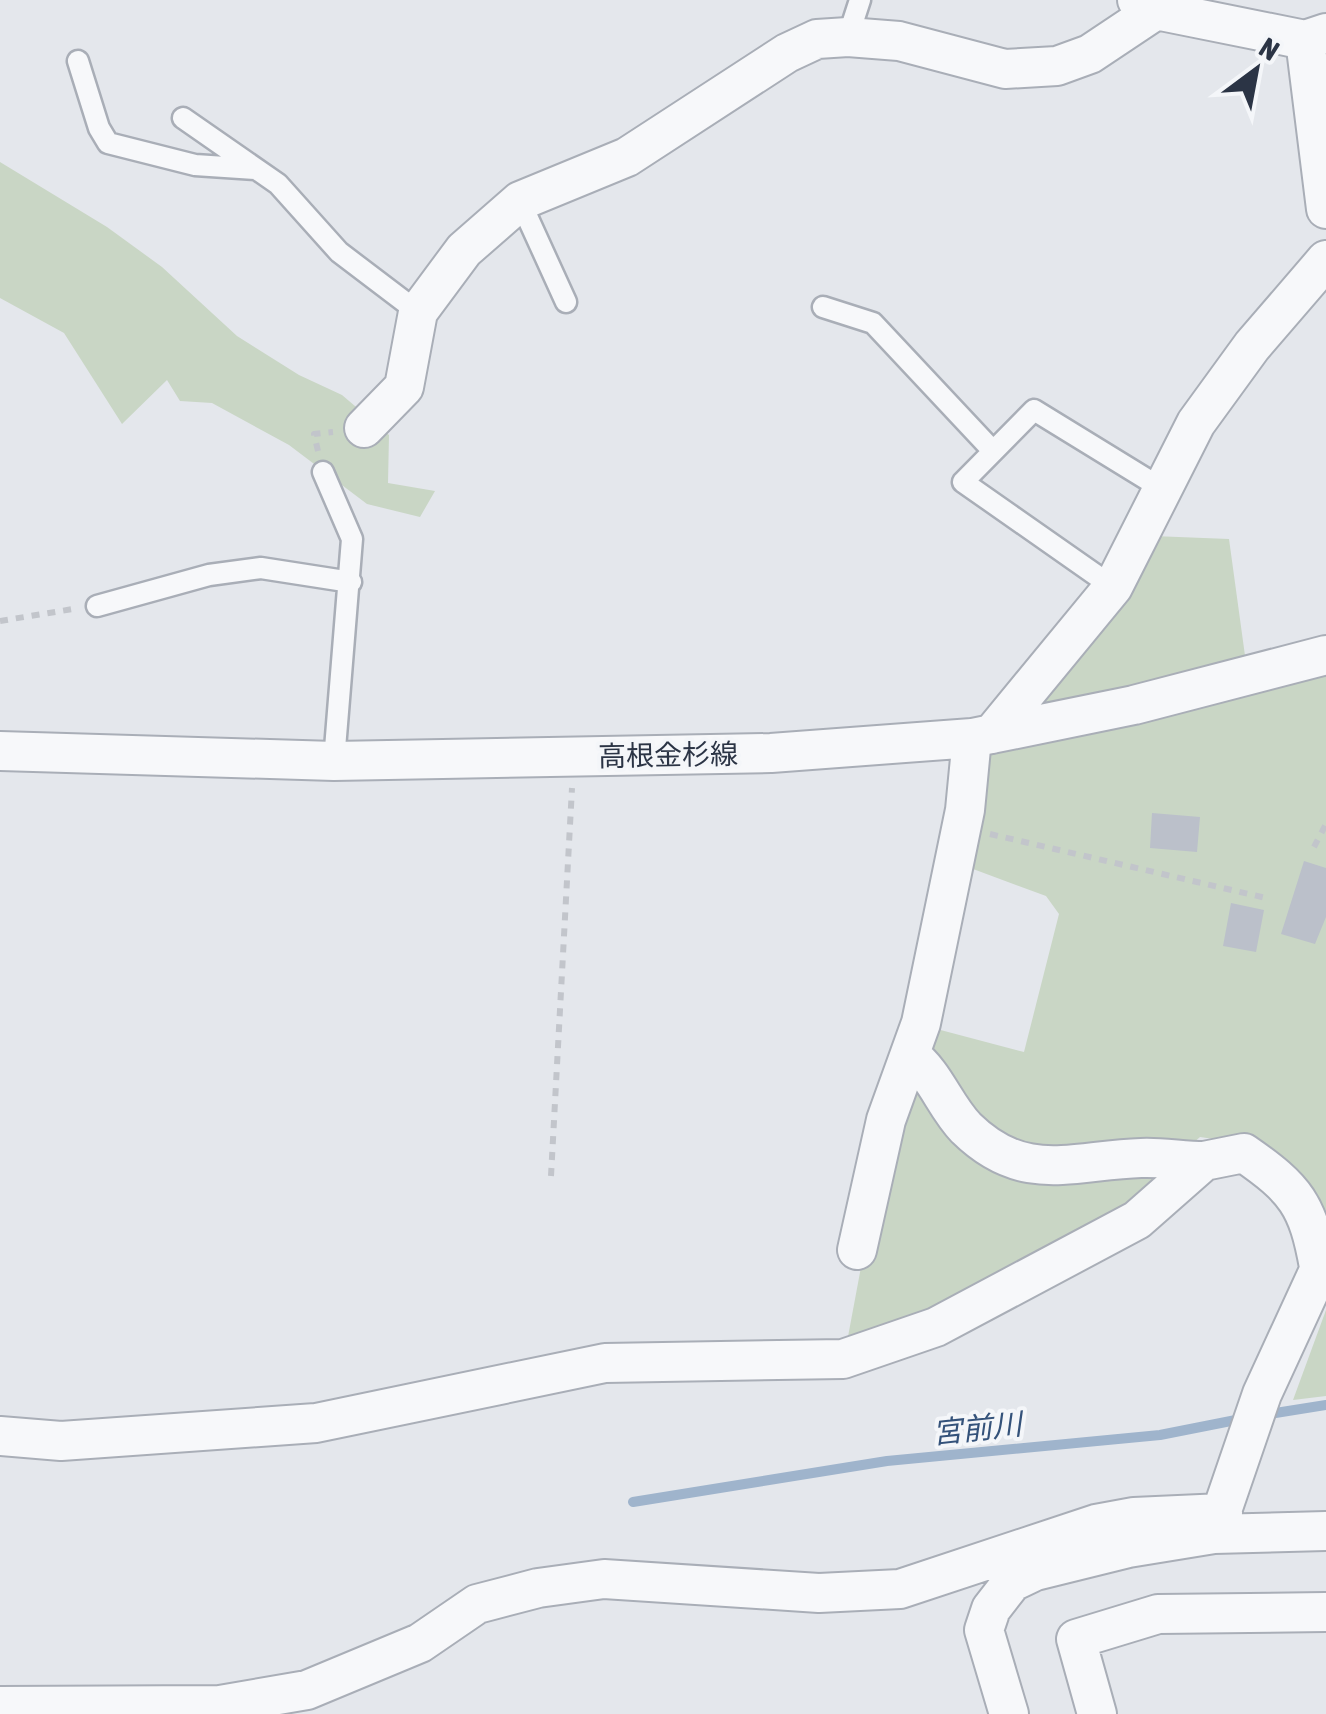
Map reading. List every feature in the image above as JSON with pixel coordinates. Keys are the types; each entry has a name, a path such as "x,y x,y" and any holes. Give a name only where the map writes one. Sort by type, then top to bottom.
{"street":[{"path":"364,428 404,387 418,312 464,250 520,202 627,158 787,53 817,39 848,36 899,41 1006,69 1027,70 1058,66 1090,54 1146,5 1315,36 1326,209"},
{"path":"857,1250 886,1120 921,1023 982,736 1113,588 1161,488 1207,408 1252,346 1326,260"},
{"name":"高根金杉線","path":"0,751 334,761 770,752 982,736 1134,706 1326,654"},
{"path":"910,1054 934,1077 963,1125 983,1143 1021,1163 1051,1169 1143,1158 1204,1161 1244,1154 1275,1175 1310,1216 1324,1264 1262,1394 1219,1524"},
{"path":"0,1436 61,1442 316,1423 604,1362 843,1359 936,1328 1137,1220 1204,1161"},
{"path":"0,1706 220,1705 307,1690 420,1643 477,1604 538,1588 604,1579 820,1593 900,1589 1096,1524 1134,1517 1326,1530"},
{"path":"1008,1714 984,1630 991,1609 1012,1582 1035,1571 1219,1524"},
{"path":"1097,1714 1076,1639 1158,1614 1326,1612"}],"lane":[{"path":"848,36 860,0"},
{"path":"78,61 98,128 108,143 195,165 256,170"},
{"path":"183,118 278,184 339,252 418,312"},
{"path":"520,202 566,302"},
{"path":"822,307 873,323 993,451"},
{"path":"1113,588 963,482 1034,410 1161,488"},
{"path":"323,472 352,539 334,761"},
{"path":"97,606 209,574 262,568 351,582"}],"path":[{"path":"0,620 97,606"},
{"path":"551,1176 574,757"},
{"path":"1314,847 1326,824"},
{"path":"962,828 1266,898"}],"green space":[{"path":"0,162 107,227 162,267 237,336 299,375 342,395 389,435 388,483 435,491 420,517 367,504 289,445 212,403 180,401 167,380 122,424 64,333 0,298"},
{"path":"1153,536 1229,539 1246,663 1016,720"},
{"path":"1326,671 1326,1210 1228,1141 1200,1137 1120,1208 936,1312 847,1342 864,1251 933,1028 1024,1052 1059,914 1046,896 965,866 984,760 998,745"},
{"path":"1326,1310 1326,1396 1293,1400"}],"building":[{"path":"1152,813 1200,817 1197,852 1150,848"},
{"path":"1304,861 1326,868 1326,917 1315,944 1281,934"},
{"path":"1231,903 1264,910 1256,952 1223,946"}],"waterway":[{"name":"宮前川","path":"1263,1415 1326,1405"},
{"name":"宮前川","path":"633,1502 887,1461 1160,1435 1246,1418"}]}
